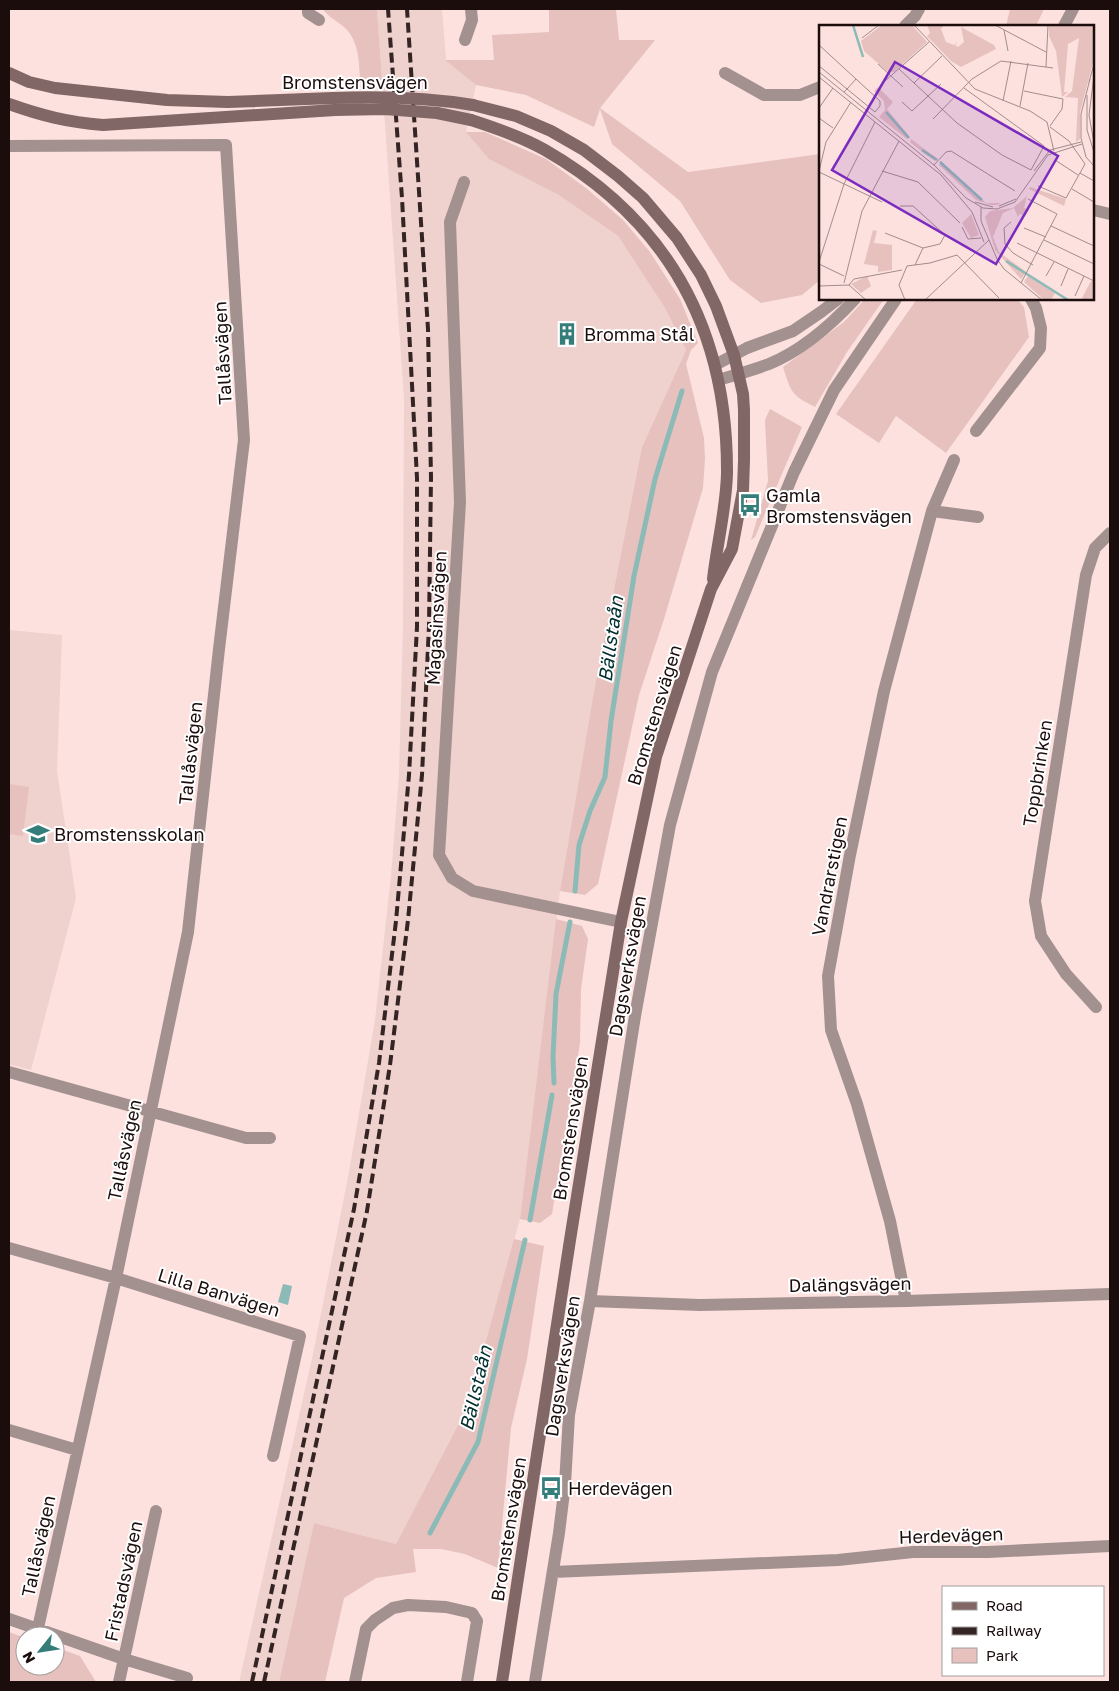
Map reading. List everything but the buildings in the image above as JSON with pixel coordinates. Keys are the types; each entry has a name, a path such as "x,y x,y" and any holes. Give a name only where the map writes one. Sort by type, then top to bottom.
{"street":[{"path":"308,9 308,13 319,20"},
{"path":"465,40 472,20 471,9"},
{"path":"906,25 919,9"},
{"path":"1065,25 1073,9"},
{"name":"Bromstensvägen","path":"9,73 29,82 55,88 167,100 334,104 437,113 471,120 503,131 543,149 571,167 609,195 641,225 669,261 695,306 710,348 718,380 725,426 726,477 712,589"},
{"path":"725,73 764,95 800,95 819,87"},
{"name":"Bromstensvägen","path":"9,104 44,116 75,123 103,125 334,104 382,96 444,100 516,116 584,150 618,176 642,198 677,238 701,275 725,326 739,373 744,410 742,490 732,549 712,589 656,757 621,922 502,1682"},
{"name":"Tallåsvägen","path":"9,146 226,145 244,433 243,458 219,649 188,932 116,1278 38,1626"},
{"name":"Magasinsvägen","path":"464,182 450,222 460,502 440,855 452,878 473,891 621,922"},
{"path":"1094,210 1110,214"},
{"path":"714,366 761,342 793,330 837,300"},
{"path":"718,380 769,364 802,346 826,328 855,300"},
{"name":"Dagsverksvägen","path":"535,1682 565,1484 569,1415 590,1301 635,1016 670,825 712,672 794,472 834,390 895,300"},
{"path":"976,431 1040,348 1041,328 1036,308 1032,300"},
{"name":"Vandrarstigen","path":"906,1301 890,1221 857,1104 831,1030 828,976 850,855 884,691 932,511 954,460"},
{"path":"932,511 978,518"},
{"name":"Toppbrinken","path":"1096,1007 1066,974 1041,936 1035,901 1086,574 1095,548 1110,533"},
{"path":"9,1072 246,1138 270,1138"},
{"name":"Lilla Banvägen","path":"9,1248 116,1278 300,1336 274,1456"},
{"name":"Dalängsvägen","path":"590,1301 700,1305 906,1301 1110,1294"},
{"path":"9,1430 77,1450"},
{"name":"Fristadsvägen","path":"119,1682 156,1511"},
{"name":"Herdevägen","path":"553,1572 838,1560 913,1552 988,1552 1110,1546"},
{"path":"355,1682 366,1629 375,1620 393,1608 408,1605 446,1607 472,1613 477,1621 467,1682"},
{"name":"Fristadsvägen","path":"9,1619 32,1626"},
{"name":"Fristadsvägen","path":"65,1638 124,1659 187,1678"}],"shaded area":[{"path":"377,9 442,9 446,60 476,85 466,132 618,236 665,308 686,350 642,447 594,691 560,891 520,1219 468,1406 396,1544 314,1523 279,1682 239,1682 313,1354 349,1172 375,1020 391,876 399,775 403,626 404,398"},
{"name":"Bromstensskolan","path":"9,630 62,635 57,771 76,898 31,1070 9,1064"}],"green space":[{"path":"323,9 377,9 382,80 360,80 357,52 353,38 344,27 330,17"},
{"path":"549,9 616,9 619,40 655,40 600,108 688,172 819,154 819,281 802,295 761,303 730,280 680,201 612,144 600,109 594,127 526,95 476,85 445,60 494,60 492,35 549,32"},
{"path":"1010,9 1044,9 1036,25 1006,25"},
{"path":"466,132 485,132 546,159 586,188 623,220 650,252 680,299 698,343 691,350 686,364 704,438 703,488 639,695 598,884 585,895 560,891 594,691 642,447 686,350 665,308 618,236 557,194 489,159"},
{"path":"864,300 883,300 847,352 815,407 796,396 790,387 783,367 844,322"},
{"path":"916,300 1018,300 1024,307 1029,337 946,453 896,416 879,443 836,414"},
{"path":"770,409 802,427 755,537 751,540 768,481 765,420"},
{"path":"9,784 29,787 23,836 9,834"},
{"path":"556,919 582,926 588,939 581,989 580,1043 552,1214 540,1223 520,1219"},
{"path":"514,1239 544,1246 527,1359 511,1428 498,1568 465,1554 441,1549 413,1549 416,1572 376,1578 344,1598 325,1682 279,1682 314,1523 396,1544 468,1406"},
{"path":"9,1632 15,1634 15,1676 65,1676 65,1651 80,1656 96,1682 9,1682"}],"water":[{"path":"283,1284 292,1286 288,1305 278,1302"}],"waterway":[{"name":"Bällstaån","path":"575,891 579,845 590,811 605,777 611,721 634,576 655,479 682,391"},
{"name":"Bällstaån","path":"554,1083 553,1057 556,994 570,922"},
{"name":"Bällstaån","path":"530,1220 552,1095"},
{"name":"Bällstaån","path":"430,1533 478,1442 525,1240"}],"railway":[{"path":"252,1682 354,1209 379,1063 396,921 409,775 417,627 417,478 402,198 388,9"},
{"path":"264,1682 367,1211 390,1065 408,920 422,775 429,626 431,477 428,329 407,9"}],"place":[{"name":"Bromma Stål","path":"567,334"},
{"name":"Gamla Bromstensvägen","path":"750,505"},
{"name":"Bromstensskolan","path":"38,834"},
{"name":"Herdevägen","path":"551,1488"}]}
